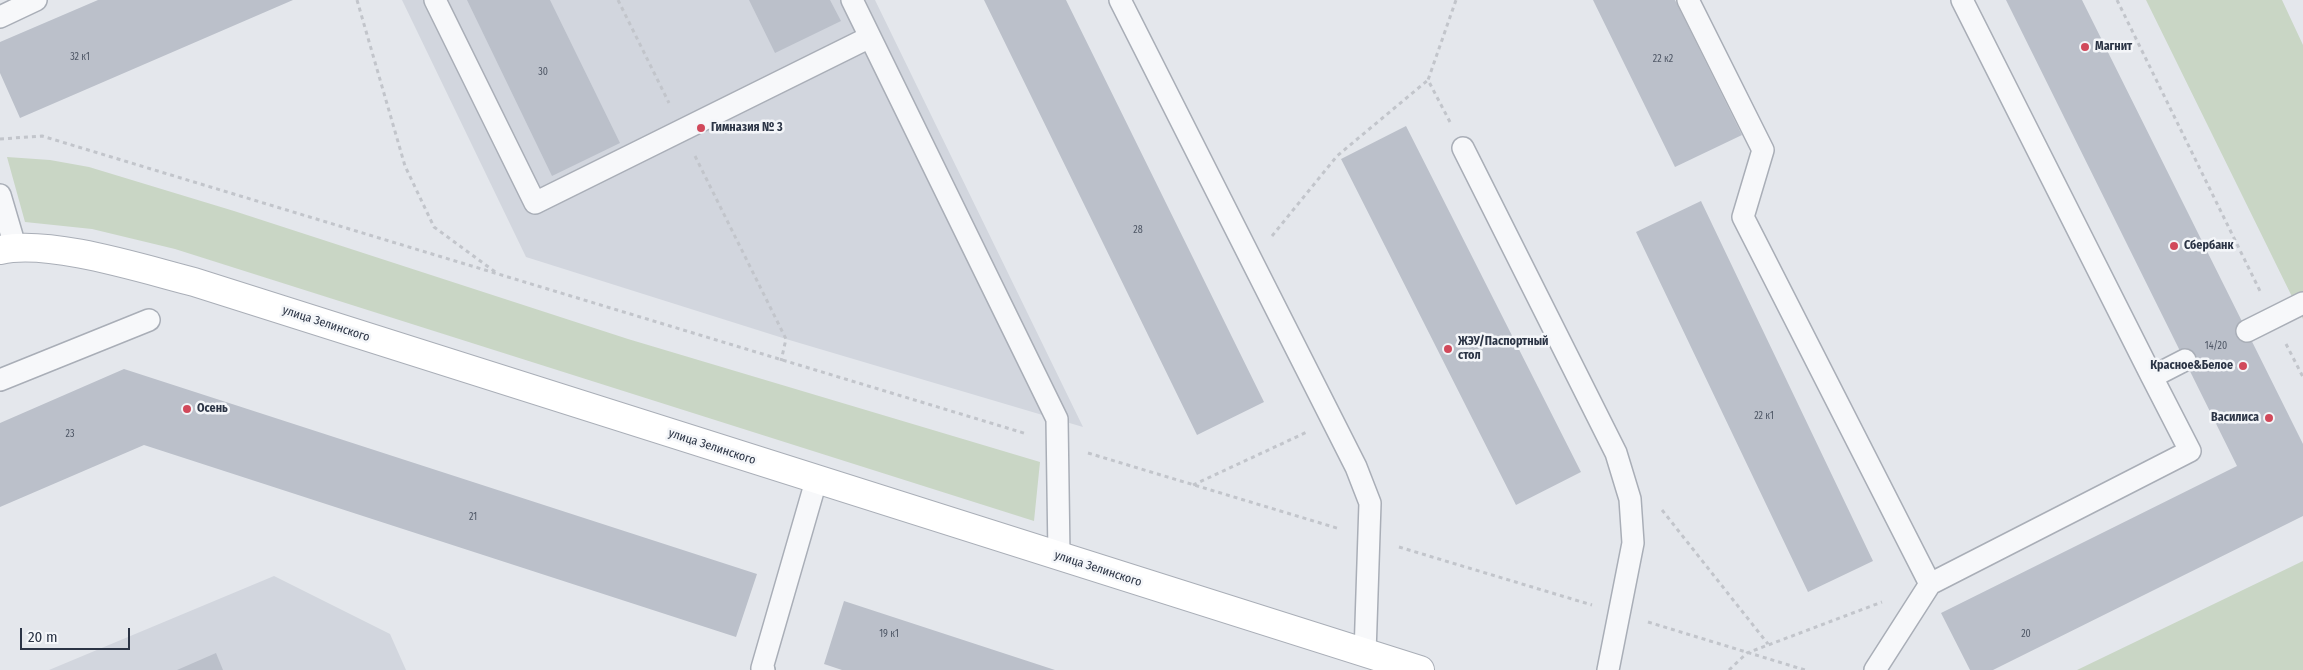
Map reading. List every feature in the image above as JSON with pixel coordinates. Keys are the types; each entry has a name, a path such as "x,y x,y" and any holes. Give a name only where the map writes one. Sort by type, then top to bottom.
{"street":[{"name":"улица Зелинского","path":"8,248 84,254 194,282 816,481 1420,670"}],"lane":[{"path":"0,17 36,0"},
{"path":"435,0 535,203 870,37"},
{"path":"852,0 1058,419 1059,556"},
{"path":"1120,0 1356,467 1370,502 1365,654"},
{"path":"1688,0 1763,150 1743,217 1930,584"},
{"path":"1875,670 1930,584 2190,451 1962,0"},
{"path":"1463,148 1616,453 1630,499 1633,543 1608,670"},
{"path":"0,196 8,248"},
{"path":"2247,331 2303,304"},
{"path":"0,380 149,320"},
{"path":"2152,376 2185,360"},
{"path":"764,670 762,668 816,481"}],"path":[{"path":"357,0 405,166 434,227 501,276"},
{"path":"618,0 786,339 781,361"},
{"path":"1252,260 1338,156 1428,80 1456,0"},
{"path":"2117,0 2303,377"},
{"path":"1428,80 1463,148"},
{"path":"0,139 42,136 1805,670"},
{"path":"1193,485 1332,420"},
{"path":"1659,506 1768,644"},
{"path":"1729,670 1747,653 1768,644 1930,584"}],"shaded area":[{"name":"Гимназия № 3","path":"402,0 875,0 1083,427 786,339 526,257"},
{"path":"274,576 390,634 406,670 49,670"}],"green space":[{"path":"2146,0 2282,0 2303,45 2303,319"},
{"path":"7,157 50,160 89,167 234,211 628,339 1040,462 1034,521 175,249 92,229 25,222"},
{"path":"2303,561 2303,670 2077,670"}],"building":[{"path":"98,0 293,0 20,118 0,73 0,42"},
{"path":"467,0 550,0 620,143 552,176"},
{"path":"749,0 830,0 841,21 775,53"},
{"path":"984,0 1066,0 1264,402 1197,435"},
{"path":"1593,0 1675,0 1742,135 1675,167"},
{"path":"2006,0 2082,0 2303,444 2303,516 1993,670 1970,670 1941,613 2237,466"},
{"path":"1406,126 1581,472 1516,505 1341,159"},
{"path":"1701,201 1873,561 1808,592 1636,232"},
{"path":"124,369 757,574 736,637 144,445 0,507 0,423"},
{"path":"844,601 1055,670 842,670 824,664"},
{"path":"216,653 223,670 177,670"}],"place":[{"name":"Магнит","path":"2085,47"},
{"name":"Гимназия № 3","path":"701,128"},
{"name":"Сбербанк","path":"2174,246"},
{"name":"ЖЭУ/Паспортный стол","path":"1448,349"},
{"name":"Красное&Белое","path":"2243,366"},
{"name":"Осень","path":"187,409"},
{"name":"Василиса","path":"2269,418"}]}
